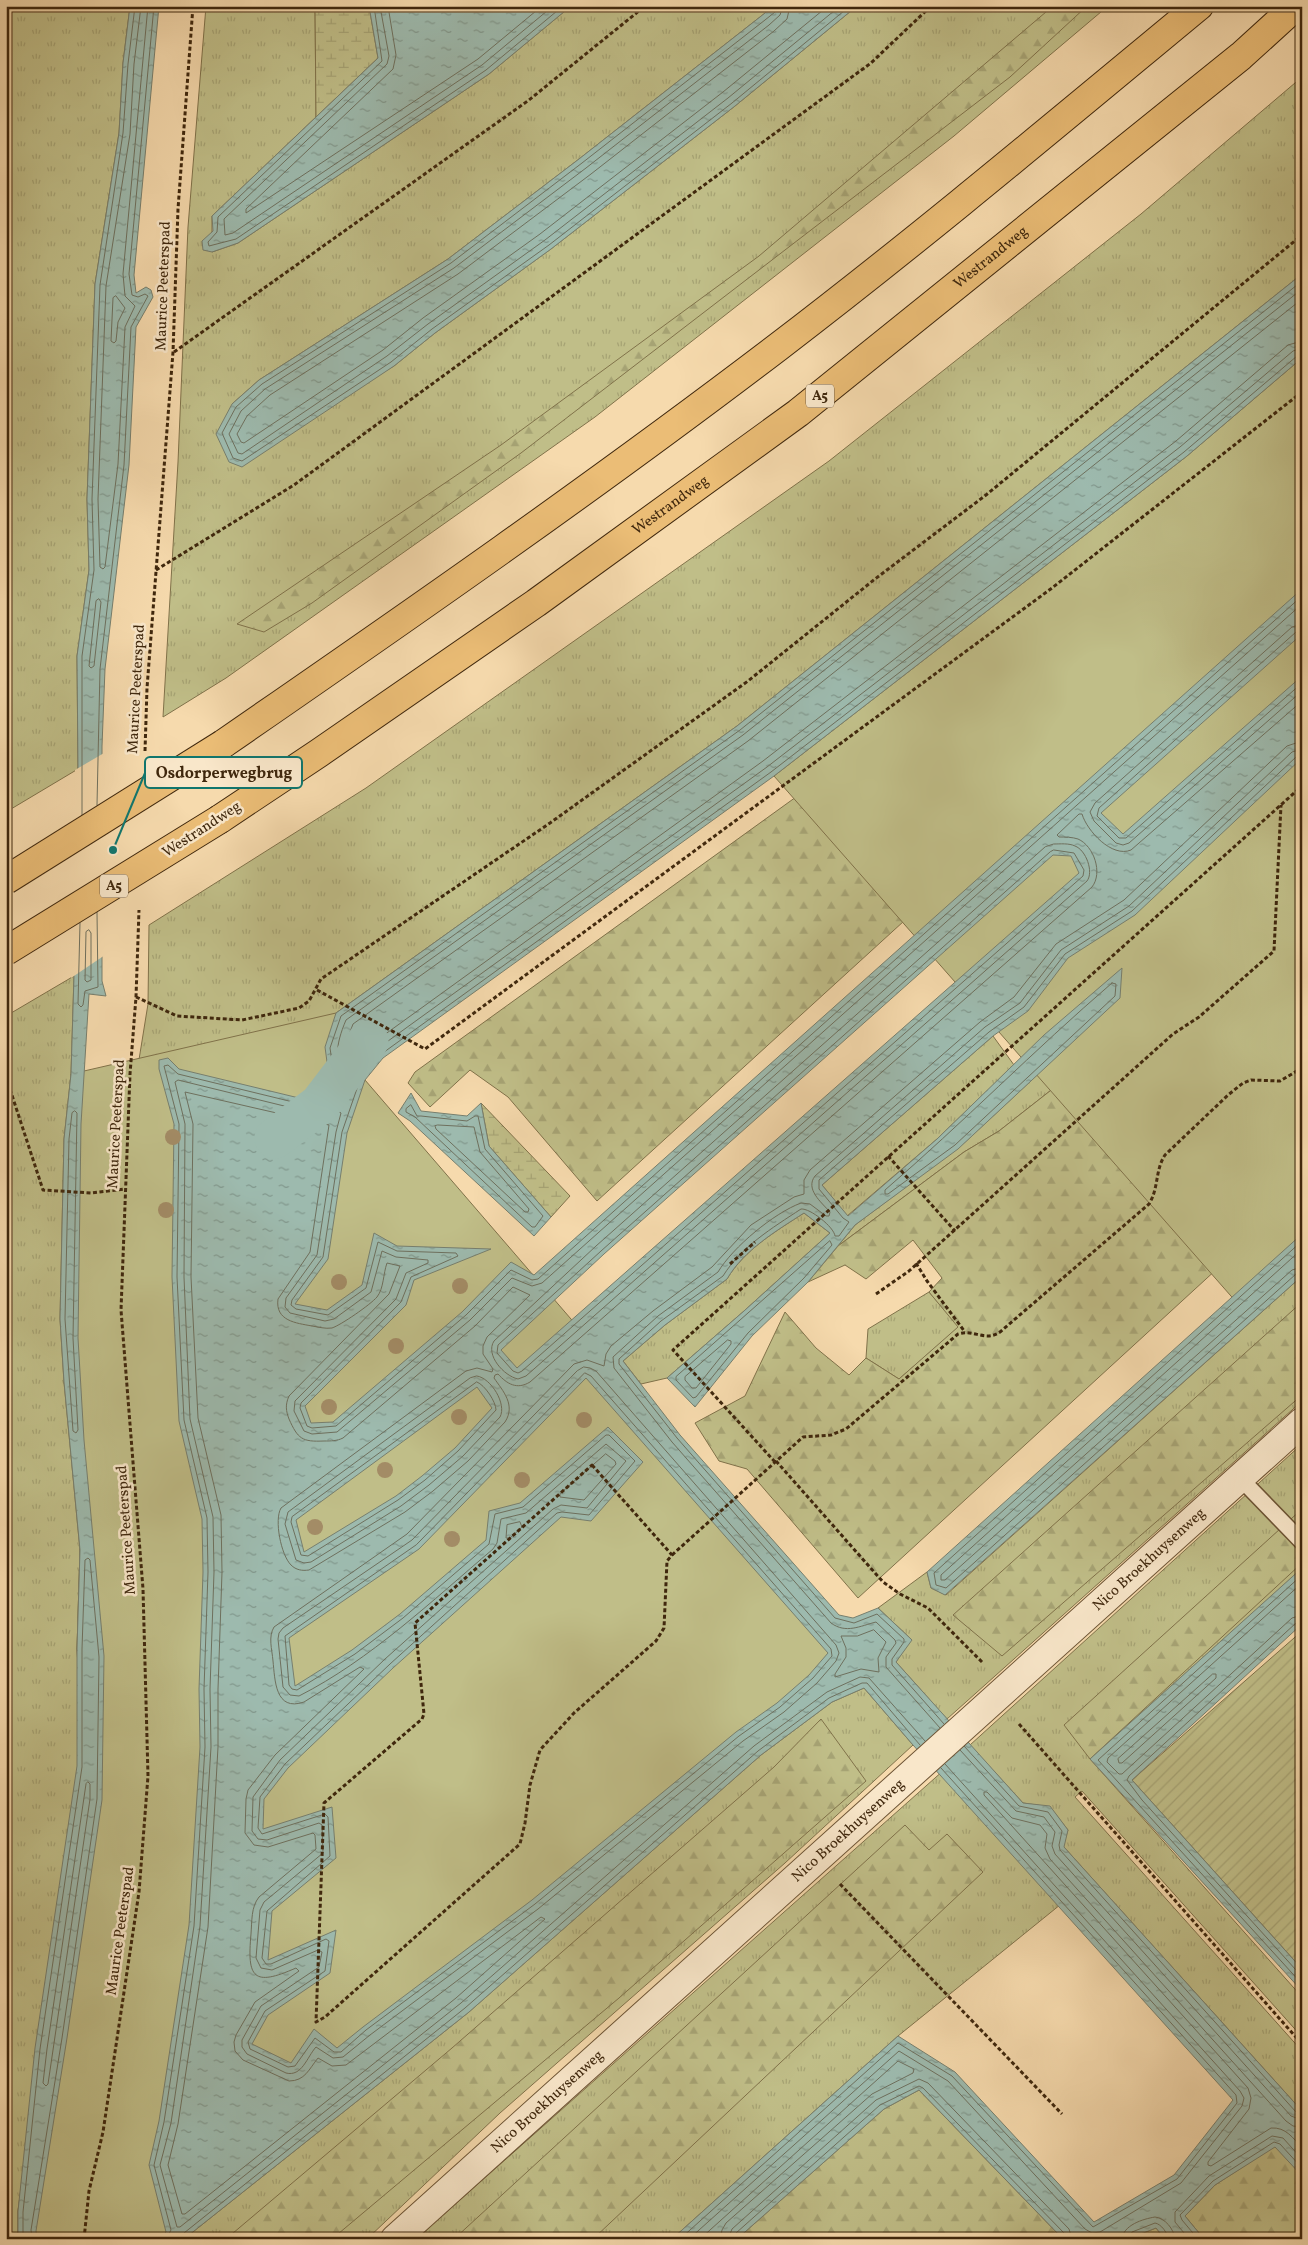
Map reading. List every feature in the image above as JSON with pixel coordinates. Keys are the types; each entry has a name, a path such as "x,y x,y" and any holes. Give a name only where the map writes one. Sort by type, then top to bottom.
{"highway":[{"path":"6,880 223,744 494,556 779,346 982,185 1199,6"},
{"name":"Westrandweg","path":"6,951 220,819 319,753 528,608 798,413 1241,56 1296,6"}],"street":[{"name":"Nico Broekhuysenweg","path":"395,2239 1302,1422"}],"lane":[{"path":"1240,1478 1302,1542"}],"path":[{"name":"Maurice Peeterspad","path":"144,758 147,688 173,352 178,209 193,6"},
{"path":"173,352 529,100 645,6"},
{"path":"156,570 294,485 871,63 931,6"},
{"path":"136,997 177,1016 242,1020 300,1008 310,1001 321,979 326,975 550,823 748,681 875,579 986,495 1302,236"},
{"path":"316,990 424,1049 623,905 1052,588 1302,392"},
{"path":"971,1649 928,1608 900,1594 882,1582 776,1462 673,1350 1302,786"},
{"path":"876,1294 909,1271 1173,1034 1200,1017 1274,952 1281,805"},
{"name":"Maurice Peeterspad","path":"84,2239 90,2191 103,2132 139,1892 148,1776 143,1589 120,1310 139,907"},
{"path":"672,1555 592,1465 415,1623 424,1714 422,1719 324,1803 316,2022 325,2017 520,1844 530,1785 540,1750 574,1713 656,1641 664,1628 667,1561 672,1555 802,1437 836,1434 846,1429 953,1337 965,1332 984,1337 994,1336 1000,1332 1144,1209 1153,1198 1160,1163 1165,1155 1228,1094 1251,1080 1280,1081 1302,1068"},
{"path":"6,1077 43,1190 91,1194 125,1189"},
{"path":"888,1156 954,1231"},
{"path":"730,1264 755,1242"},
{"path":"916,1263 965,1332"},
{"path":"1005,1689 1007,1710 1032,1740 1302,2044"},
{"path":"816,1859 1062,2114"}],"green space":[{"path":"6,6 130,6 123,63 119,133 95,284 87,499 89,570 77,656 78,769 6,812"},
{"path":"206,6 315,6 316,117 212,216 212,252 238,243 489,74 571,6 774,6 448,259 259,380 232,404 360,386 394,366 435,333 551,249 735,106 857,6 1108,6 954,136 595,417 226,678 163,717 178,462 188,227"},
{"path":"315,6 369,6 378,58 316,117"},
{"path":"1053,6 1087,6 1010,77 521,453 312,603 264,632 237,624 501,445 759,256"},
{"path":"1302,77 1302,274 737,726 336,1013 325,1047 137,1072 148,1004 149,925 366,788 829,461 1141,214"},
{"path":"1302,358 1302,1261 1245,1312 774,776 1187,456"},
{"path":"1302,558 597,1201 508,1097 470,1070 430,1107 408,1083 415,1072 1080,592"},
{"path":"74,976 71,1074 64,1139 60,1319 80,1550 77,1649 84,1775 26,2151 18,2211 18,2239 6,2239 6,1016"},
{"path":"1120,998 1148,1014 999,1131 964,1152 838,1246 855,1225 964,1143"},
{"path":"336,1013 350,1056 365,1080 864,1659 167,2239 18,2239 18,2211 26,2151 84,1775 77,1649 80,1550 71,1074"},
{"path":"1148,1014 1302,1191 858,1598 747,1469 719,1461 695,1423 745,1396 785,1312 816,1348 849,1375 866,1358 899,1379 958,1327 929,1292 942,1278 913,1240 866,1279 845,1265 808,1282 838,1246 964,1152 999,1131"},
{"path":"993,1036 1014,1065 937,1139 847,1216 822,1185"},
{"path":"481,1103 570,1196 551,1217 489,1146"},
{"path":"804,1213 830,1233 667,1378 641,1384 623,1361 665,1325 727,1279 751,1250"},
{"path":"1302,1276 1302,1401 947,1719 896,1662 911,1639 878,1608 927,1572 931,1588 946,1595"},
{"path":"929,1292 959,1327 899,1379 866,1358 868,1329"},
{"path":"1302,1302 1302,1395 1002,1656 953,1615"},
{"path":"1302,1444 1302,1569 1090,1759 1302,1997 1302,2037 1082,1791 1075,1797 1302,2051 1302,2111 1063,1846 1068,1830 1050,1807 1023,1803 970,1745"},
{"path":"1302,1509 1302,1563 1090,1759 1064,1725"},
{"path":"1302,1631 1302,1969 1132,1780"},
{"path":"864,1688 913,1745 785,1863 500,2113 367,2239 184,2239 469,2012 761,1755 832,1702"},
{"path":"821,1719 866,1781 619,1998 332,2239 226,2239 452,2048 774,1767"},
{"path":"953,1762 1071,1896 898,2036 672,2239 416,2239"},
{"path":"905,1825 929,1850 947,1834 983,1872 593,2239 454,2239"},
{"path":"919,2090 1063,2239 812,2239 811,2237 809,2239 737,2239 884,2109"},
{"path":"1275,2146 1302,2175 1302,2239 1204,2239 1185,2216 1215,2185"},
{"path":"1156,2228 1165,2239 1128,2239"}],"water":[{"path":"130,6 159,6 134,275 136,293 146,287 151,290 153,297 136,327 129,465 105,669 102,746 102,981 106,996 89,994 81,1124 78,1338 84,1440 104,1656 102,1800 36,2231 37,2239 18,2239 18,2211 35,2048 77,1766 77,1649 80,1550 60,1319 64,1139 71,1074 74,976 78,769 77,656 89,570 87,499 95,284 119,133 123,63"},
{"path":"369,6 571,6 489,74 238,243 212,252 203,250 202,241 213,231 212,216 378,58"},
{"path":"774,6 857,6 735,106 551,249 435,333 394,366 242,467 229,462 216,434 232,404 259,380 448,259"},
{"path":"1302,274 1302,358 1187,456 774,776 383,1058 365,1080 347,1133 328,1259 295,1304 327,1310 362,1285 374,1233 397,1246 491,1249 414,1280 406,1305 305,1406 311,1423 333,1422 462,1312 511,1262 534,1275 1302,589 1302,634 1101,813 1123,834 1302,676 1302,758 1135,915 1068,958 1028,1011 993,1036 822,1185 848,1216 937,1139 1044,1035 1122,968 1120,998 958,1149 855,1225 808,1282 752,1336 695,1407 667,1378 830,1233 804,1213 751,1250 727,1279 665,1325 623,1361 680,1435 839,1615 853,1618 878,1608 912,1640 896,1662 1023,1803 1050,1806 1068,1830 1064,1847 1302,2111 1302,2176 1275,2147 1215,2185 1185,2216 1204,2239 1165,2239 1156,2228 1128,2239 1063,2239 919,2090 884,2109 737,2239 672,2239 898,2036 955,2072 1094,2222 1174,2175 1233,2100 913,1745 864,1688 832,1702 761,1755 469,2012 184,2239 159,2239 166,2232 149,2165 159,2121 189,1925 200,1747 199,1689 203,1572 202,1519 179,1421 172,1277 174,1124 159,1069 159,1060 168,1058 179,1069 328,1105 338,1097 329,1077 325,1047 336,1013 737,726","holes":["1053,855 1071,856 1079,873 517,1368 501,1350 604,1254","586,1378 828,1653 809,1675 777,1703 736,1732 532,1900 337,2048 314,2029 291,2063 252,2044 268,2015 330,1973 336,1930 268,1960 272,1911 336,1858 332,1807 263,1829 264,1799 288,1768 393,1668 561,1517 591,1521 643,1462 608,1427 520,1503 489,1511 486,1540 400,1614 352,1650 295,1686 289,1638 419,1549","477,1387 492,1408 455,1448 396,1496 304,1552 296,1520"]},
{"path":"411,1093 421,1111 467,1116 481,1103 489,1146 551,1217 534,1236 410,1121 398,1113"},
{"path":"1302,1234 1302,1276 945,1595 931,1588 927,1572"},
{"path":"1302,1568 1302,1624 1132,1780 1302,1969 1302,1991 1090,1759"}],"pier":[{"path":"104,753 105,955 71,978 75,770"}],"waterway":[{"path":"275,1138 320,1104 368,1041"}],"place":[{"name":"Osdorperwegbrug","path":"113,850"}]}
